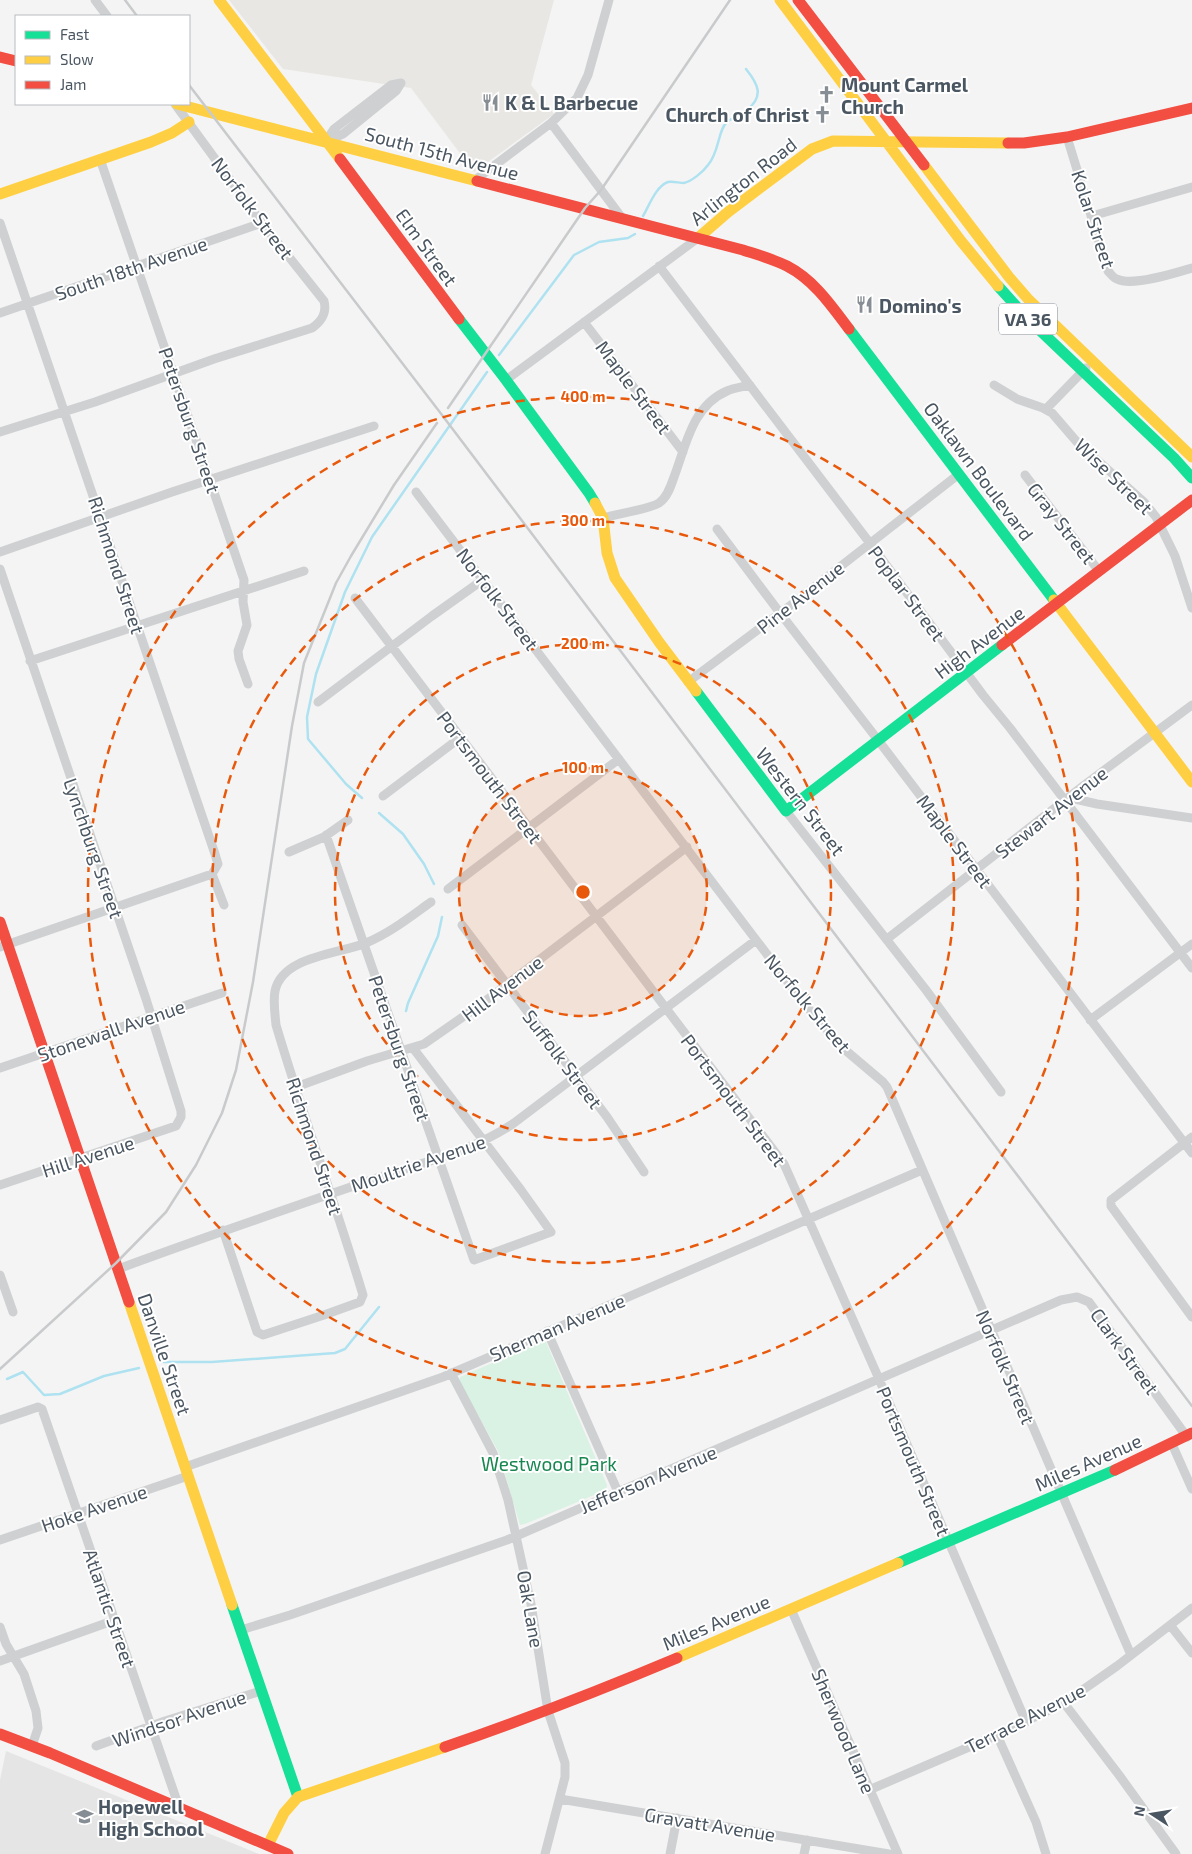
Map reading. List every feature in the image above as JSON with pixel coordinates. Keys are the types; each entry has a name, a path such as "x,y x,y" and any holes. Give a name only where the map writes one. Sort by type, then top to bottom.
{"main road":[{"name":"Elm Street","path":"219,0 440,296 506,380 584,486 603,518"},
{"path":"780,0 886,141"},
{"path":"798,0 904,142"},
{"path":"0,57 15,61"},
{"name":"South 15th Avenue","path":"180,105 698,238"},
{"name":"Arlington Road","path":"698,238 728,212 812,149 822,144 839,140 1024,143 1067,137 1192,108"},
{"path":"0,194 172,133 188,122"},
{"name":"VA 36","path":"886,141 961,241 1004,294 1174,458 1192,478"},
{"name":"VA 36","path":"904,142 1008,277 1029,300 1192,457"},
{"name":"Oaklawn Boulevard","path":"698,238 779,261 798,271 827,299 1192,782"},
{"name":"High Avenue","path":"786,811 1192,500"},
{"name":"Western Street","path":"603,518 607,553 615,578 688,682 786,811"},
{"name":"Danville Street","path":"0,922 4,945 45,1053 298,1797"},
{"name":"Miles Avenue","path":"298,1797 548,1711 1061,1493 1189,1435"},
{"path":"0,1734 288,1854"},
{"path":"268,1845 284,1812 292,1801 298,1797"}],"street":[{"path":"95,0 106,15"},
{"path":"475,180 551,123 571,105 584,87 609,0"},
{"path":"401,83 396,92 343,134 326,141 334,128 391,85 401,83"},
{"name":"Norfolk Street","path":"174,374 312,328 318,324 324,313 324,301 262,223 177,105"},
{"path":"188,122 203,110"},
{"path":"551,123 622,218"},
{"name":"Kolar Street","path":"1067,137 1108,271 1112,276 1123,281 1134,281 1192,268"},
{"name":"Petersburg Street","path":"100,159 244,580 243,602 247,624 238,651 248,684"},
{"path":"1092,216 1192,187"},
{"name":"Richmond Street","path":"0,223 215,854 218,864 212,874 224,905"},
{"name":"South 18th Avenue","path":"0,313 262,223"},
{"name":"Arlington Road","path":"506,380 698,238"},
{"name":"Poplar Street","path":"660,266 870,542 966,673 1192,968"},
{"name":"Maple Street","path":"584,322 683,452"},
{"path":"994,385 1018,399 1046,409 1092,361"},
{"path":"0,432 174,374"},
{"path":"603,518 659,503 664,499 689,434 702,409 720,394 750,385"},
{"name":"Wise Street","path":"1046,409 1058,418 1077,442 1144,502 1160,525 1176,556 1192,608"},
{"path":"0,552 172,492 374,426"},
{"name":"Pine Avenue","path":"688,682 780,614 959,474"},
{"name":"Gray Street","path":"1026,475 1099,571"},
{"name":"Norfolk Street","path":"416,492 829,1034 887,1088 1131,1655"},
{"name":"Maple Street","path":"717,529 1192,1153"},
{"name":"Lynchburg Street","path":"0,569 181,1111 181,1117 176,1126"},
{"path":"30,661 304,571"},
{"path":"318,702 484,579"},
{"name":"Portsmouth Street","path":"354,598 780,1157 809,1218 1026,1722"},
{"name":"Stewart Avenue","path":"887,939 1065,800 1192,705"},
{"path":"383,796 461,737"},
{"path":"448,889 619,758"},
{"path":"1065,800 1075,799 1192,818"},
{"name":"Western Street","path":"786,811 887,939 1001,1092"},
{"path":"289,852 326,836 348,820"},
{"name":"Petersburg Street","path":"326,836 474,1260 551,1232 484,1141"},
{"name":"Hill Avenue","path":"296,1087 367,1061 424,1044 597,917 687,847"},
{"path":"4,945 212,874"},
{"path":"364,944 391,931 431,902"},
{"name":"Suffolk Street","path":"462,924 506,985 576,1075 644,1172"},
{"name":"Moultrie Avenue","path":"118,1269 223,1230 484,1141 514,1123 756,940"},
{"name":"Richmond Street","path":"223,1230 257,1332 260,1334 263,1335 324,1316 360,1302 362,1299 363,1295 331,1194 313,1145 276,1025 274,1000 281,977 295,966 364,944"},
{"path":"1090,1020 1192,944"},
{"name":"Stonewall Avenue","path":"0,1068 222,993"},
{"path":"414,1048 484,1141"},
{"name":"Hill Avenue","path":"0,1185 176,1126"},
{"path":"1192,1137 1111,1200 1111,1206 1192,1317"},
{"name":"Sherman Avenue","path":"187,1471 451,1373 922,1170"},
{"path":"0,1275 13,1312"},
{"name":"Clark Street","path":"1048,1306 1061,1300 1077,1297 1089,1302 1189,1435"},
{"name":"Jefferson Avenue","path":"241,1630 290,1615 517,1535 1048,1306"},
{"path":"547,1331 618,1492"},
{"name":"Oak Lane","path":"451,1373 492,1453 508,1500 531,1604 548,1711 565,1763 565,1777 545,1854"},
{"name":"Atlantic Street","path":"0,1420 38,1407 42,1409 179,1808"},
{"path":"1172,1444 1192,1489"},
{"name":"Hoke Avenue","path":"0,1540 78,1513 187,1471"},
{"name":"Sherwood Lane","path":"792,1608 898,1854"},
{"name":"Terrace Avenue","path":"870,1790 1026,1722 1064,1703 1192,1608"},
{"path":"0,1661 115,1620"},
{"path":"1170,1625 1192,1653"},
{"path":"0,1627 6,1644 24,1674 36,1712 38,1728 32,1746"},
{"name":"Windsor Avenue","path":"96,1746 151,1726 261,1691"},
{"path":"1064,1703 1176,1854"},
{"path":"997,1735 1036,1822 1046,1854"},
{"name":"Gravatt Avenue","path":"560,1799 889,1854"},
{"path":"670,1854 677,1818"},
{"path":"804,1854 807,1840"}],"shaded area":[{"path":"229,0 554,0 531,85 554,114 474,172 411,88 283,69"},
{"name":"Hopewell High School","path":"6,1751 259,1854 0,1854 0,1780"}],"green space":[{"name":"Westwood Park","path":"540,1342 546,1342 607,1485 606,1490 520,1525 498,1451 459,1381 460,1377"}],"waterway":[{"path":"643,216 656,192 664,184 668,182 687,182 703,170 712,160 721,131 726,123 752,106 758,95 758,90 746,69"},
{"path":"499,355 574,255 599,242 628,238 635,234"},
{"path":"362,798 346,784 308,739 307,717 316,674 345,592 372,537 487,372"},
{"path":"379,813 403,834 424,864 434,884"},
{"path":"406,1011 438,936 442,917"},
{"path":"164,1362 212,1362 335,1353 345,1349 379,1307"},
{"path":"7,1379 23,1372 44,1395 60,1394 104,1376 139,1368"}],"railway":[{"path":"125,0 136,15"},
{"path":"448,408 585,208 601,190 730,0"},
{"path":"190,86 442,415 1192,1406"},
{"path":"0,1369 116,1263 166,1212 196,1165 222,1113 236,1070 253,982 292,726 304,663 336,583 394,485 437,423"}],"traffic: fast":[{"path":"998,286 1027,318 1174,458 1192,478"},
{"path":"459,319 506,380 595,503"},
{"path":"849,329 1054,600"},
{"path":"696,691 786,811 1002,645"},
{"path":"898,1563 1115,1470"},
{"path":"232,1605 298,1797"}],"traffic: slow":[{"path":"219,0 340,159"},
{"path":"780,0 961,241 998,286"},
{"path":"181,105 477,181"},
{"path":"0,194 151,142 172,133 189,122"},
{"path":"698,238 728,212 812,149 833,141 1008,143"},
{"path":"924,165 1009,277 1029,300 1192,457"},
{"path":"595,503 603,518 607,553 615,578 659,642 696,691"},
{"path":"1054,600 1192,782"},
{"path":"129,1302 232,1605"},
{"path":"677,1658 898,1563"},
{"path":"268,1845 284,1813 298,1797 445,1747"}],"traffic: jam":[{"path":"798,0 924,165"},
{"path":"0,57 15,61"},
{"path":"1008,143 1024,143 1067,137 1192,108"},
{"path":"340,159 459,319"},
{"path":"477,181 743,250 776,261 806,278 829,302 849,329"},
{"path":"1002,645 1192,500"},
{"path":"0,922 129,1302"},
{"path":"1115,1470 1192,1433"},
{"path":"445,1747 620,1682 677,1658"},
{"path":"0,1734 50,1753 288,1854"}],"place":[{"name":"Mount Carmel Church","path":"827,95"},
{"name":"K & L Barbecue","path":"491,102"},
{"name":"Church of Christ","path":"823,114"},
{"name":"Domino's","path":"865,305"},
{"name":"Hopewell High School","path":"84,1817"}]}
